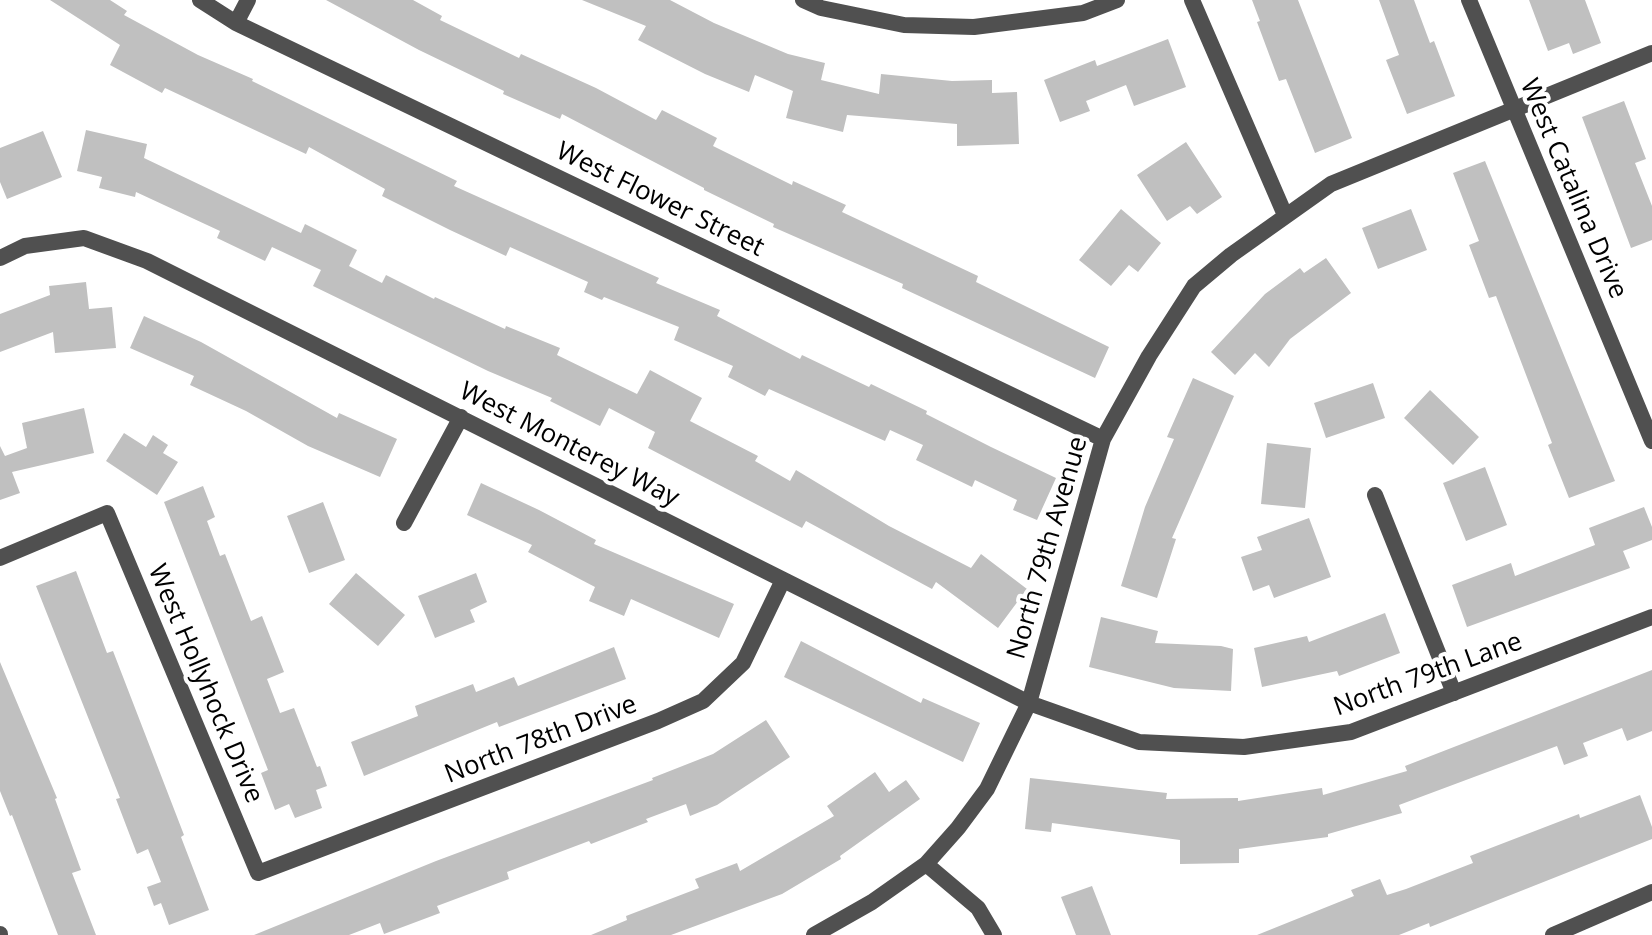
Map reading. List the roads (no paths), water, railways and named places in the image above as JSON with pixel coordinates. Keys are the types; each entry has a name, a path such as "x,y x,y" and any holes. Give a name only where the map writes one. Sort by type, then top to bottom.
{"street":[{"name":"West Flower Street","path":"200,0 236,23 1103,439"},
{"path":"236,23 248,0"},
{"path":"803,0 821,8 904,25 974,27 1083,13 1117,0"},
{"path":"1192,0 1285,215"},
{"name":"West Catalina Drive","path":"1469,0 1652,441"},
{"name":"North 79th Avenue","path":"814,935 872,902 926,864 987,789 1029,703 1103,439 1149,356 1194,286 1231,255 1331,184 1652,53"},
{"name":"West Monterey Way","path":"0,258 25,246 84,238 147,261 1029,703"},
{"path":"404,523 461,417"},
{"path":"1375,495 1454,693"},
{"name":"West Hollyhock Drive","path":"0,558 107,513 258,873"},
{"name":"North 78th Drive","path":"258,873 658,721 703,701 743,663 783,580"},
{"name":"North 79th Lane","path":"1029,703 1139,742 1244,747 1351,732 1652,617"},
{"path":"926,864 978,908 994,935"},
{"path":"1553,935 1652,892"}]}
